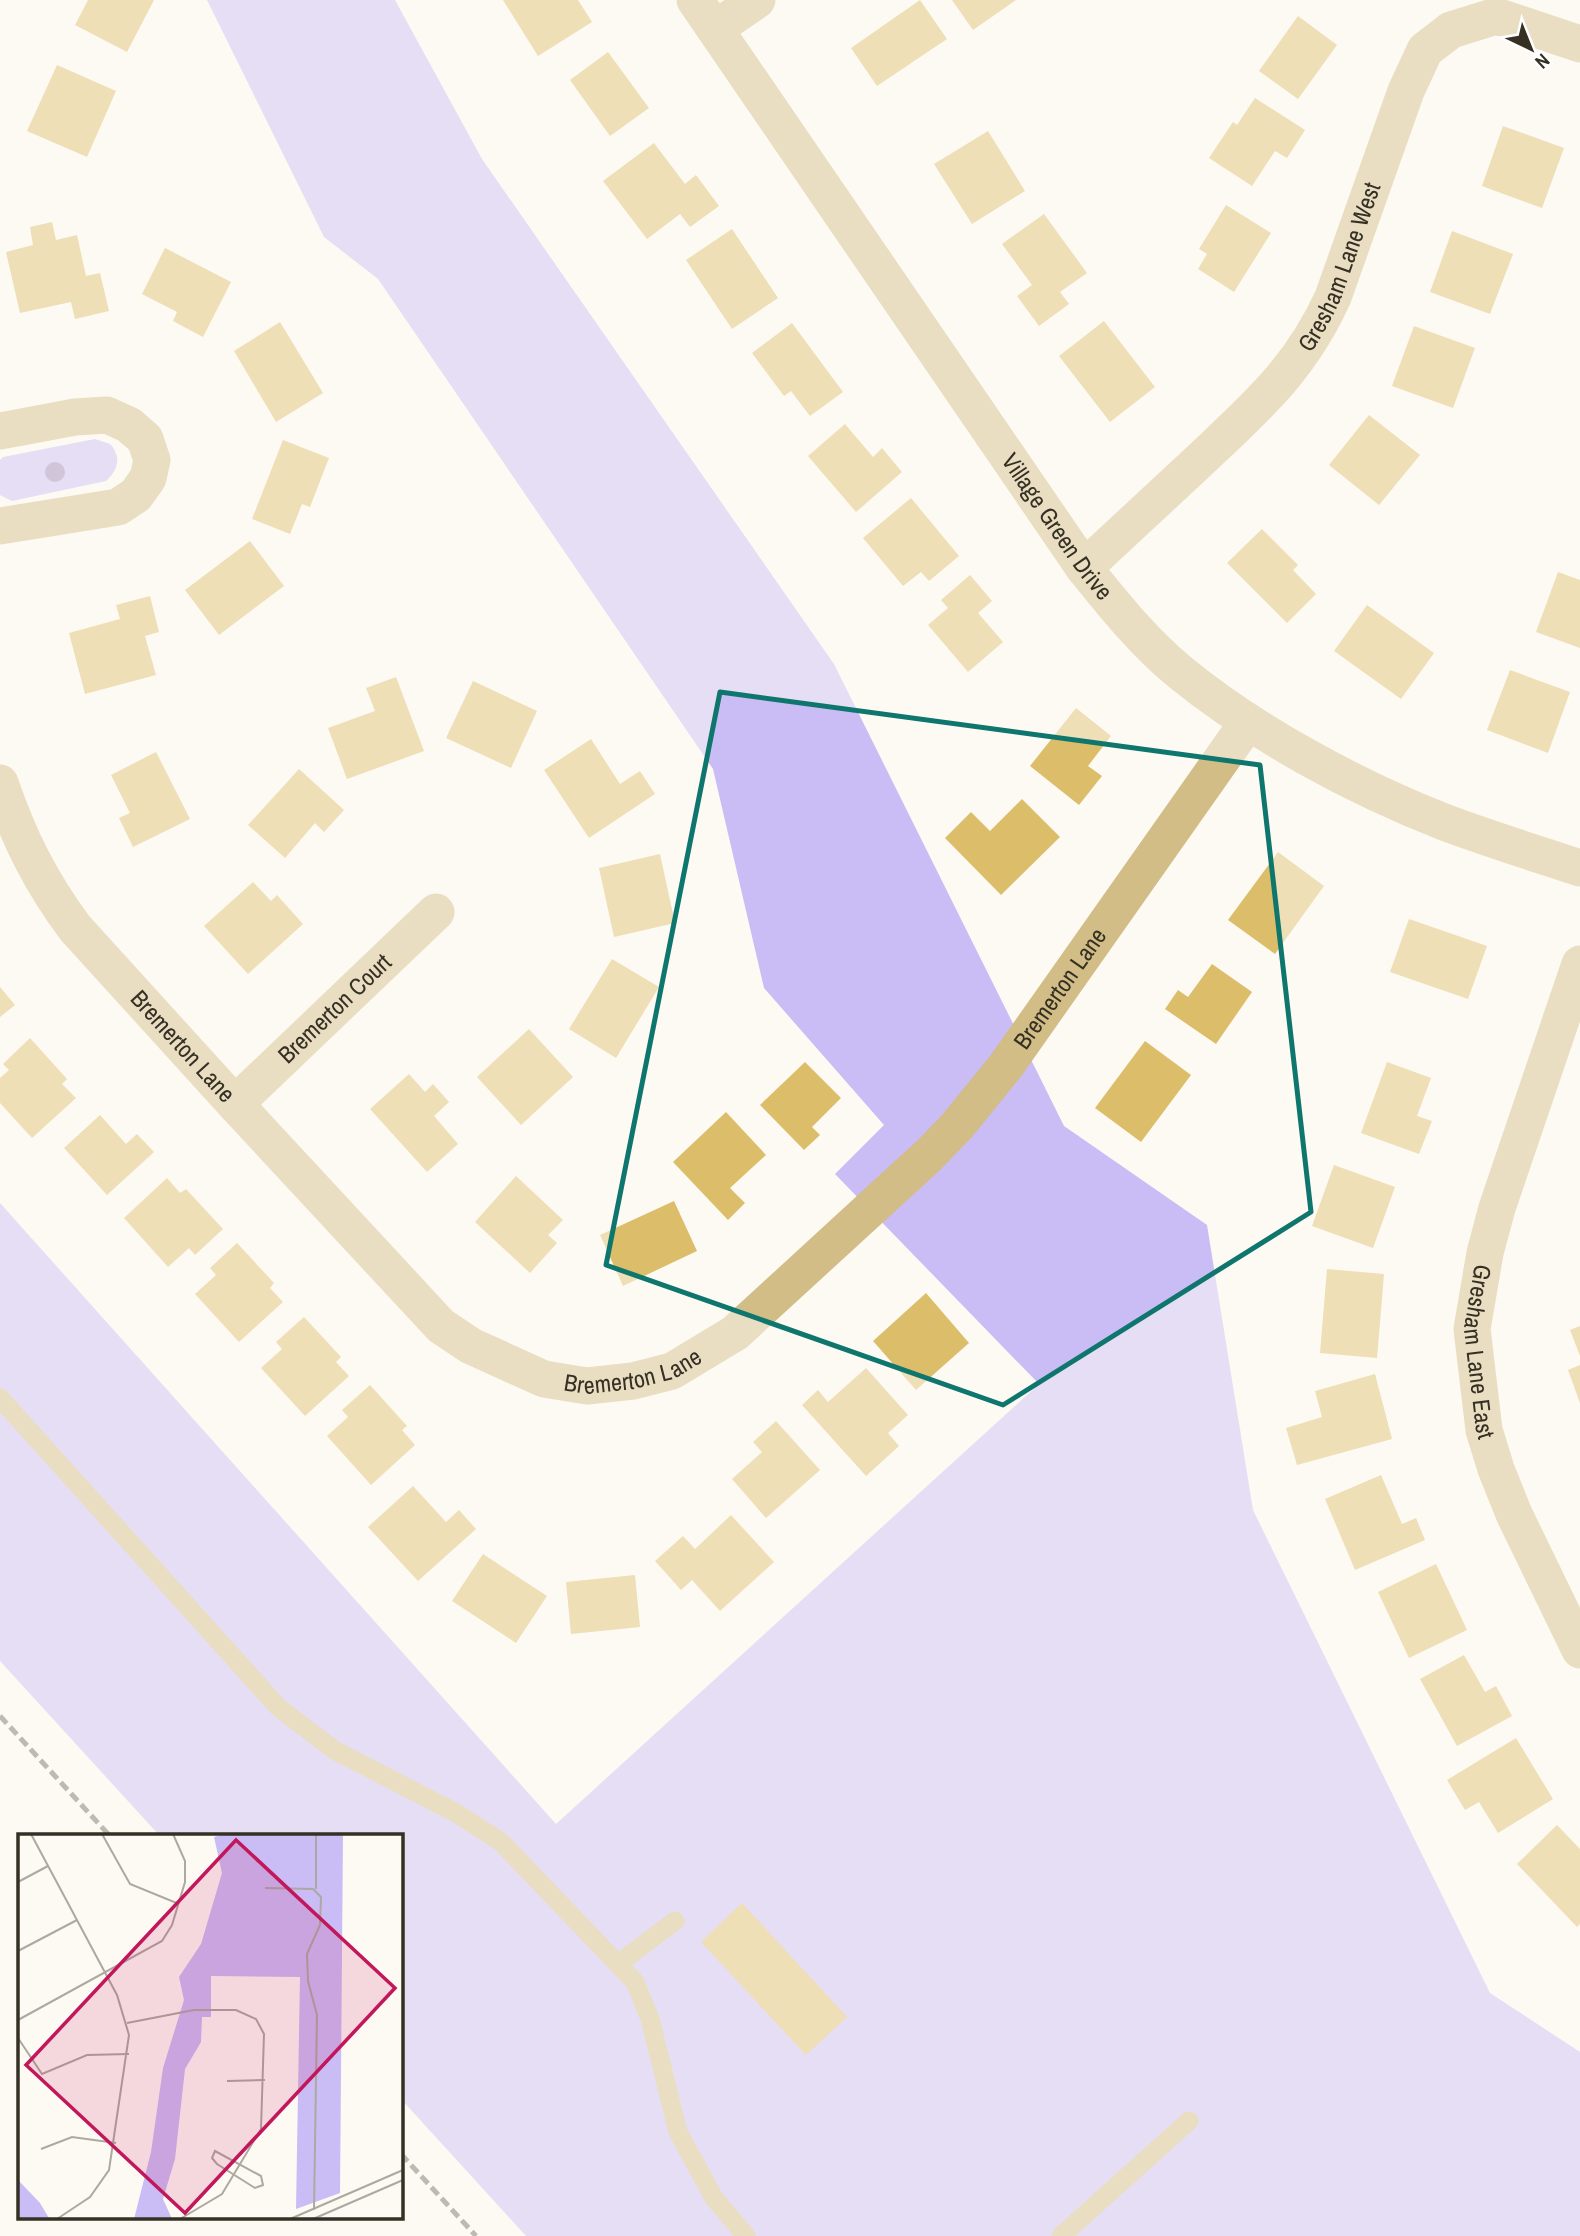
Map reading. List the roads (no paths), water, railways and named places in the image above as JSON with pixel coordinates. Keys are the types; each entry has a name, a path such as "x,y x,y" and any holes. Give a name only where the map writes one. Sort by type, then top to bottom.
{"street":[{"path":"705,15 757,0"},
{"name":"Village Green Drive","path":"705,15 1084,568 1126,620 1181,672 1248,722 1344,777 1445,822 1580,869"},
{"name":"Gresham Lane West","path":"1084,568 1266,398 1304,352 1321,325 1333,297 1406,91 1425,50 1451,30 1496,16 1580,44"},
{"path":"0,431 75,417 107,415 128,425 145,439 152,460 148,478 136,495 118,507 0,526"},
{"name":"Bremerton Lane","path":"0,783 15,827 51,897 75,928 441,1326 471,1346 544,1380 587,1386 633,1381 671,1371 735,1333 929,1155 957,1126 1005,1067 1248,722"},
{"name":"Bremerton Court","path":"235,1104 436,912"},
{"name":"Gresham Lane East","path":"1580,964 1497,1208 1485,1253 1472,1329 1484,1430 1496,1469 1514,1514 1571,1608 1580,1650"}],"lane":[{"path":"0,1398 278,1707 334,1750 456,1813 501,1842 635,1982 650,2019 678,2132 714,2198 746,2236"},
{"path":"618,1964 675,1922"},
{"path":"1061,2236 1189,2121"}],"railway":[{"path":"0,1716 108,1834"},
{"path":"402,2155 476,2236"}]}
